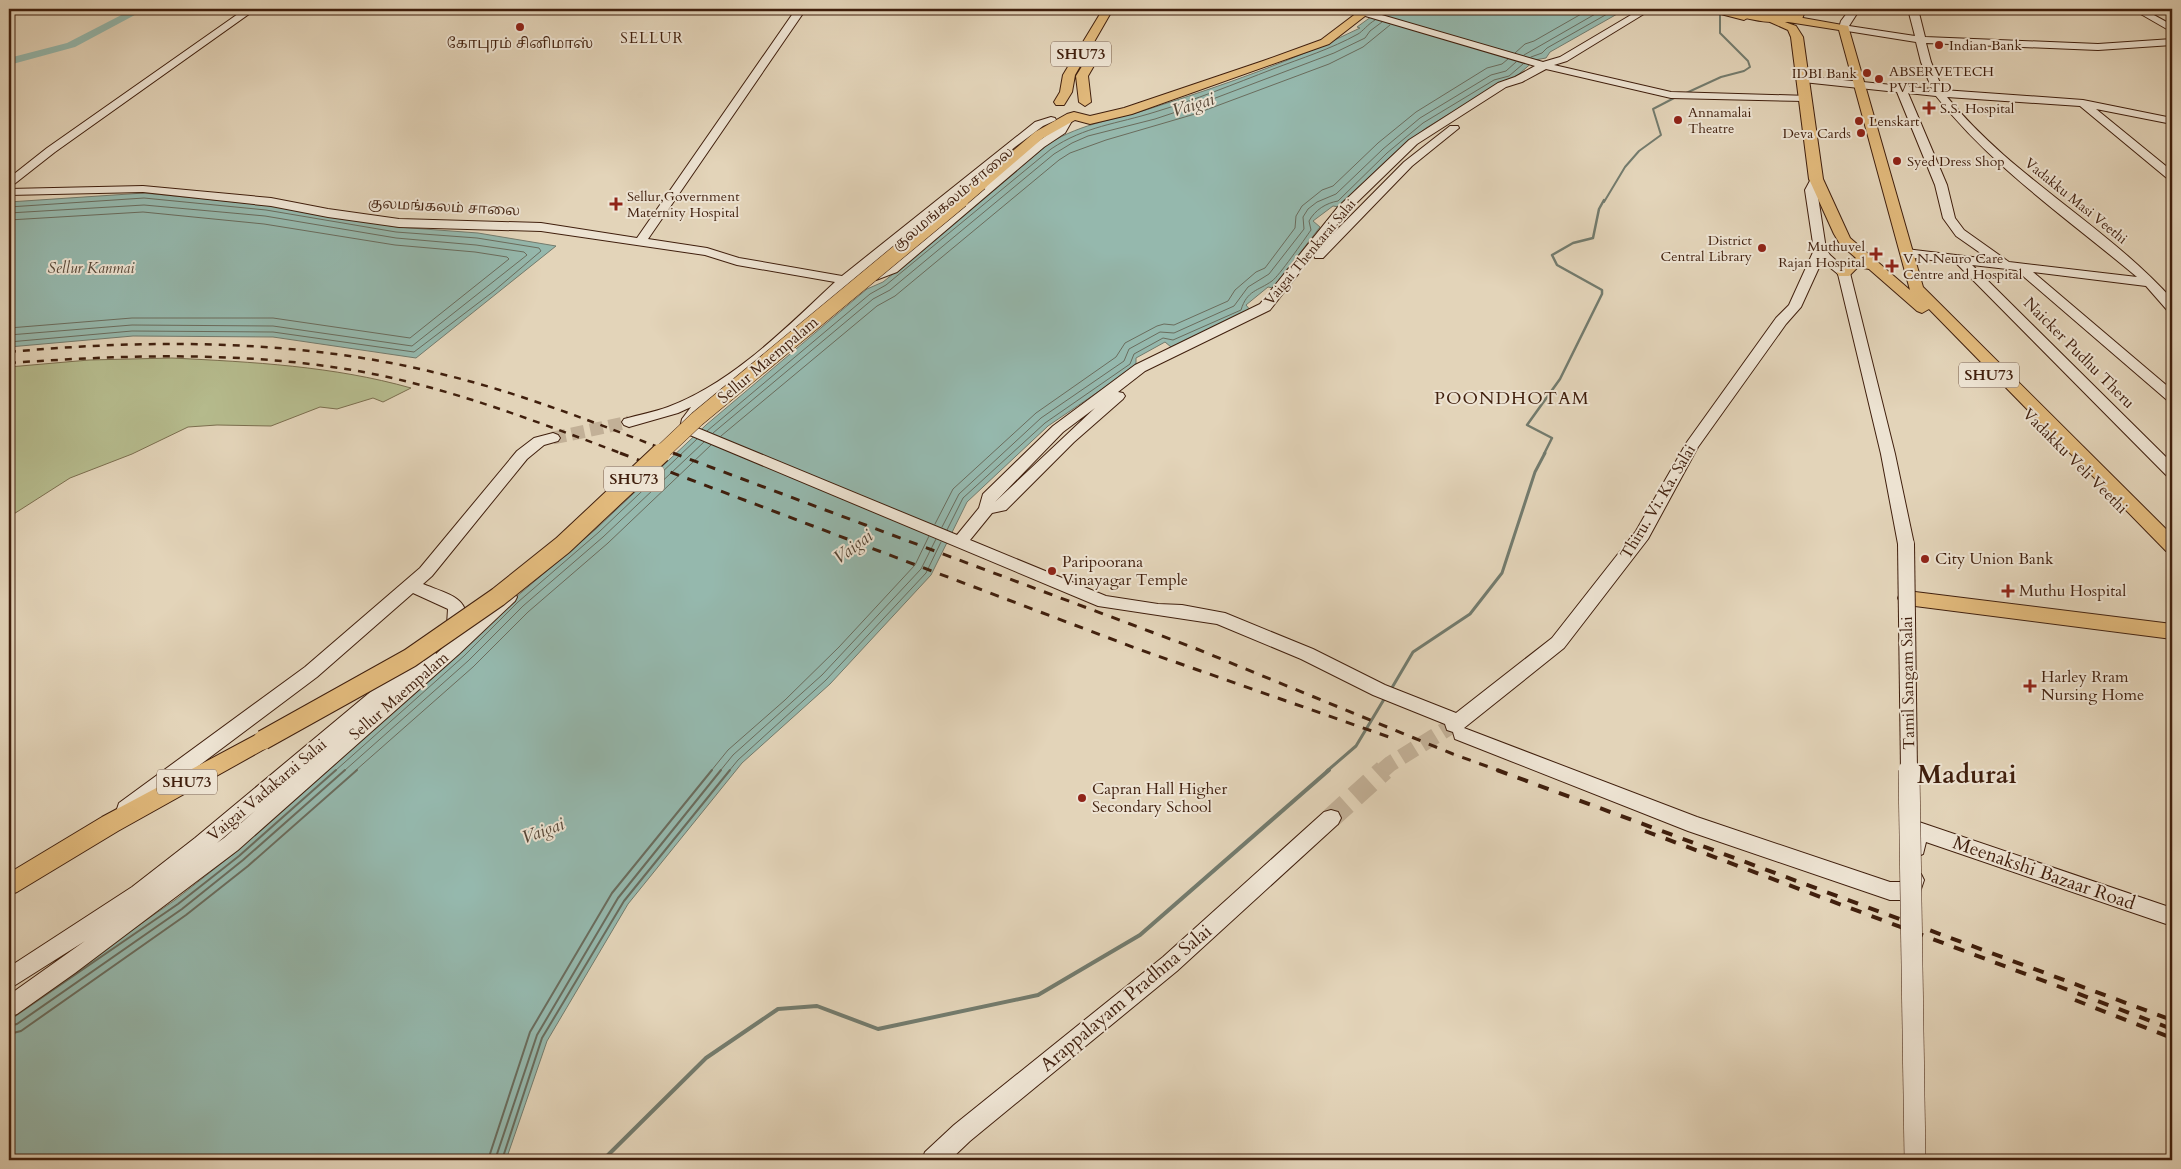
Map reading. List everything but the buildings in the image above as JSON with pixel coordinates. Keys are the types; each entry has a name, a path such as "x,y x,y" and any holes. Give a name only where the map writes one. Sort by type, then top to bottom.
{"highway":[{"path":"1724,10 1796,23"}],"main road":[{"path":"640,241 800,9"},
{"name":"SHU73","path":"981,184 1039,135 1053,117 1056,106 1066,92 1069,75 1108,9"},
{"name":"Vaigai Thenkarai Salai","path":"956,541 987,509 1001,506 1069,440 1147,374 1262,317 1275,308 1330,242 1408,164 1443,135 1483,107 1513,90 1516,83 1543,63 1629,9"},
{"name":"Vaigai Thenkarai Salai","path":"1543,63 1563,59 1648,9"},
{"path":"1855,9 1846,21 1844,28 1916,288 1897,286"},
{"name":"Vadakku Masi Veethi","path":"1911,9 1926,62 1939,93 1963,123 2027,182 2096,235 2145,277 2172,307"},
{"path":"2137,9 2172,29"},
{"path":"1724,10 1796,23 1844,28 1921,40 2098,46 2172,42"},
{"path":"1053,117 1076,117 1128,111 1172,97 1325,42 1369,12 1543,63 1670,95 1805,98"},
{"name":"Vadakku Veli Veethi","path":"1796,23 1816,179 1823,188 1838,230 1845,241 1922,308 2080,465 2172,561"},
{"name":"SHU73","path":"1039,135 1076,117 1086,103 1082,76 1113,24"},
{"path":"1061,131 1076,117 1111,111 1170,94 1335,34"},
{"path":"1803,79 1939,93 2083,103 2172,121"},
{"path":"1901,89 1941,185 1949,218 1960,233 2006,265"},
{"path":"1060,102 1070,99 1086,103 1096,109 1111,111"},
{"path":"2083,103 2172,177"},
{"name":"குலமங்கலம் சாலை","path":"845,280 1011,144 1039,124 1053,117"},
{"name":"குலமங்கலம் சாலை","path":"9,192 143,189 272,202 328,214 399,223 541,228 707,252 737,261 845,280 882,275 893,269 1076,117"},
{"path":"1816,179 1812,190 1812,200 1820,251 1844,273 1852,263 1862,262 1873,266"},
{"name":"Sellur Maempalam","path":"232,844 452,650 697,419 981,184"},
{"name":"Thiru. Vi. Ka. Salai","path":"1458,727 1558,643 1629,553 1642,534 1692,445 1781,321 1795,308 1820,251"},
{"path":"1906,253 2148,282"},
{"name":"Naicker Pudhu Theru","path":"1960,260 2172,472"},
{"path":"2020,267 2172,397"},
{"name":"Tamil Sangam Salai","path":"1844,273 1888,454 1906,544 1915,1160"},
{"path":"629,422 673,410 716,388 788,333 845,280"},
{"name":"Vadakku Veli Veethi","path":"1916,288 2172,546"},
{"path":"716,388 689,419 687,428 716,443 1104,602 1158,610 1182,611 1219,618 1307,654 1458,727"},
{"path":"110,824 135,800 311,672 426,572 522,455 539,442 553,438"},
{"name":"Sellur Maempalam","path":"263,740 410,658 498,597 563,545"},
{"name":"Vaigai Vadakarai Salai","path":"202,844 449,636 455,626 457,607 451,602 410,585"},
{"path":"1907,598 2172,632"},
{"name":"Meenakshi Bazaar Road","path":"1458,727 1695,825 1890,891 1907,891 1913,886 1916,830 2172,917"},
{"name":"SHU73","path":"9,885 110,824 263,740"},
{"name":"Arappalayam Pradhna Salai","path":"933,1160 962,1133 1170,964 1324,825"},
{"name":"Vaigai Vadakarai Salai","path":"9,1007 68,966 232,844"}],"street":[{"path":"9,183 51,150 251,9"},
{"name":"Vaigai Vadakarai Salai","path":"9,978 139,894 202,844"}],"green space":[{"path":"172,358 292,366 352,375 411,388 383,402 373,398 337,409 320,407 271,426 217,425 188,427 132,454 70,478 9,517 9,367 89,360"}],"water":[{"name":"Vaigai","path":"1377,9 1626,9 1550,52 1546,58 1535,60 1511,81 1482,94 1426,128 1390,157 1339,207 1333,206 1313,221 1320,227 1273,288 1268,287 1246,305 1251,311 1171,347 1165,342 1136,358 1136,366 1048,426 967,502 931,575 830,684 742,763 628,904 547,1041 506,1160 9,1160 9,1016 175,900 236,852 460,653 515,598 596,529 706,425 867,289 883,282 1048,144 1087,126 1207,90 1285,61 1360,28 1357,27 1375,14"},
{"name":"Sellur Kanmai","path":"144,193 267,205 397,227 478,233 556,246 416,358 273,337 133,336 9,347 9,202"}],"waterway":[{"path":"9,62 71,45 141,9"},
{"path":"1684,94 1721,77 1744,71 1750,67 1748,61 1720,33 1720,12 1724,9"},
{"path":"1604,202 1625,167 1639,151 1661,135 1653,109 1678,96"},
{"path":"1544,454 1552,438 1527,425 1560,379 1602,294 1602,290 1557,265 1552,255 1573,243 1593,238 1599,209 1604,200"},
{"path":"1390,691 1413,652 1470,614 1502,573 1535,472 1545,453"},
{"path":"1327,771 1356,746 1386,696"},
{"path":"603,1160 706,1058 778,1009 817,1006 878,1029 1038,995 1140,935 1329,770"}],"tunnel":[{"path":"553,438 629,422"},
{"path":"1382,771 1390,764 1453,725"},
{"path":"1331,818 1384,770"}],"railway":[{"path":"9,352 116,345 224,345 278,348 385,362 498,389 558,409 676,454"},
{"path":"9,363 181,356 267,360 352,370 422,385 456,395 523,417 623,454"},
{"path":"620,453 1138,649 1389,737"},
{"path":"673,453 1197,649 1453,754 1500,771"},
{"path":"1497,770 2172,1020"},
{"path":"1645,831 2172,1029"},
{"path":"2075,1000 2172,1038"}],"place":[{"name":"கோபுரம் சினிமாஸ்","path":"520,27"},
{"name":"Indian Bank","path":"1939,45"},
{"name":"IDBI Bank","path":"1867,73"},
{"name":"ABSERVETECH PVT LTD","path":"1879,79"},
{"name":"S.S. Hospital","path":"1929,108"},
{"name":"Annamalai Theatre","path":"1678,120"},
{"name":"Lenskart","path":"1859,121"},
{"name":"Deva Cards","path":"1861,133"},
{"name":"Syed Dress Shop","path":"1897,161"},
{"name":"Sellur,Government Maternity Hospital","path":"616,204"},
{"name":"District Central Library","path":"1762,248"},
{"name":"Muthuvel Rajan Hospital","path":"1876,254"},
{"name":"V N Neuro Care Centre and Hospital","path":"1892,266"},
{"name":"City Union Bank","path":"1925,559"},
{"name":"Paripoorana Vinayagar Temple","path":"1052,571"},
{"name":"Muthu Hospital","path":"2008,591"},
{"name":"Harley Rram Nursing Home","path":"2030,686"},
{"name":"Capran Hall Higher Secondary School","path":"1082,798"}],"district":[{"name":"SELLUR","path":"652,38"},
{"name":"POONDHOTAM","path":"1512,398"},
{"name":"Madurai","path":"1967,774"}]}
